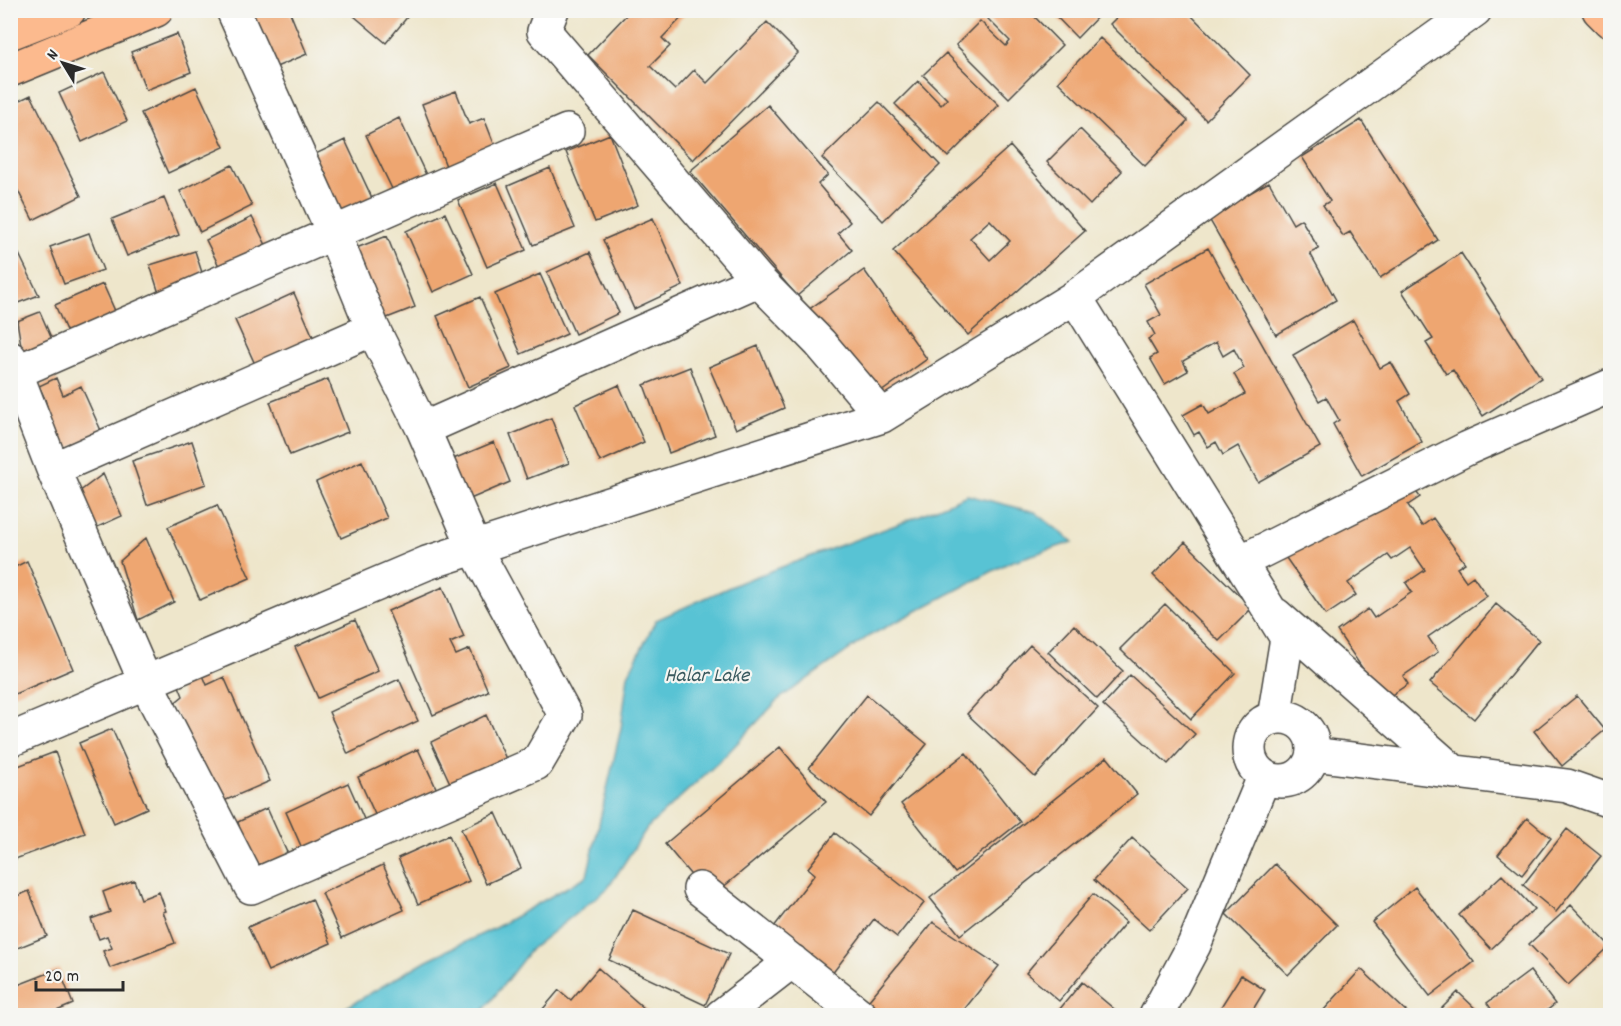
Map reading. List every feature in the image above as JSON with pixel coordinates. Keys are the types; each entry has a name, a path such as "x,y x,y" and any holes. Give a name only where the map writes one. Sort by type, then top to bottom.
{"main road":[{"path":"10,33 69,10"},
{"path":"10,70 156,10"},
{"path":"1599,10 1611,21"}],"street":[{"path":"233,10 334,234 373,329 423,429 475,549 565,715 537,764 251,887 146,682 53,469 13,365 334,234 567,131"},
{"path":"552,10 544,31 758,280 820,343 882,416"},
{"path":"10,740 428,563 882,416 1075,297 1475,10"},
{"path":"423,429 758,280"},
{"path":"1075,297 1287,638 1274,717"},
{"path":"53,469 373,329"},
{"path":"1240,562 1468,448 1611,386"},
{"path":"1270,610 1454,772"},
{"path":"1274,717 1286,717 1298,721 1307,730 1312,741 1313,754 1308,766 1300,775 1288,780 1276,781 1264,777 1255,768 1249,756 1249,744 1253,732 1262,723 1274,717"},
{"path":"1313,754 1567,786 1610,800"},
{"path":"1155,1016 1194,945 1264,777"},
{"path":"700,889 861,1016"},
{"path":"721,1016 792,961"}],"water":[{"name":"Halar Lake","path":"967,495 1035,512 1073,542 1010,562 869,636 779,699 723,758 647,828 608,888 531,949 480,1015 336,1015 427,960 495,928 587,876 621,728 628,675 656,620 741,582 904,522"}],"building":[{"path":"243,10 289,10 307,54 262,73"},
{"path":"347,10 413,10 386,43"},
{"path":"631,10 689,10 662,38 670,46 650,66 675,90 694,70 707,83 767,22 798,53 693,160 588,55"},
{"path":"990,10 1028,10 1062,45 1009,98 956,45 980,21 1006,46 1010,41 985,16"},
{"path":"1050,10 1104,10 1077,38"},
{"path":"1124,10 1186,10 1250,75 1206,120 1110,24"},
{"path":"177,34 191,72 146,90 131,52"},
{"path":"1100,38 1188,121 1145,166 1058,82"},
{"path":"946,53 999,105 948,157 895,104 918,81 941,105 947,99 923,75"},
{"path":"104,72 127,121 82,142 59,93"},
{"path":"196,87 224,147 168,173 141,113"},
{"path":"456,91 469,124 484,118 498,154 449,174 422,104"},
{"path":"31,95 81,196 33,220 10,175 10,105"},
{"path":"879,102 940,165 883,221 822,158"},
{"path":"768,105 828,175 818,184 850,222 838,233 852,250 797,296 690,171"},
{"path":"399,118 428,179 395,195 366,135"},
{"path":"1361,120 1438,240 1380,278 1350,232 1343,236 1323,205 1330,201 1302,157"},
{"path":"1080,129 1122,171 1090,205 1047,162"},
{"path":"610,134 638,205 595,222 566,152"},
{"path":"345,140 373,200 335,218 307,158"},
{"path":"1010,146 1085,231 968,335 893,251","holes":["990,220 1010,241 990,260 970,238"]},
{"path":"232,165 252,206 200,232 180,191"},
{"path":"550,168 575,228 533,245 508,186"},
{"path":"1269,182 1293,224 1301,219 1319,249 1310,253 1336,300 1276,335 1208,217"},
{"path":"497,183 526,250 487,267 458,200"},
{"path":"164,198 179,235 127,256 112,219"},
{"path":"445,213 473,274 433,292 406,231"},
{"path":"252,217 271,255 225,278 206,240"},
{"path":"653,218 683,286 634,309 603,240"},
{"path":"89,233 103,270 64,284 50,247"},
{"path":"387,236 415,307 374,323 346,252"},
{"path":"1208,248 1320,447 1258,482 1238,446 1223,455 1216,442 1208,447 1199,432 1194,435 1183,415 1203,404 1209,414 1245,394 1234,374 1244,368 1234,349 1223,356 1216,342 1183,361 1188,371 1165,384 1150,358 1157,354 1148,339 1155,335 1148,322 1161,315 1144,284"},
{"path":"195,251 207,288 162,303 150,265"},
{"path":"590,252 619,313 575,334 547,272"},
{"path":"1461,253 1541,378 1483,416 1453,370 1446,374 1426,343 1433,339 1402,291"},
{"path":"19,254 39,295 10,306 10,260"},
{"path":"864,270 927,359 860,407 797,318"},
{"path":"540,274 567,334 521,354 495,294"},
{"path":"103,284 119,320 71,342 55,305"},
{"path":"294,293 317,346 259,373 235,320"},
{"path":"480,297 511,368 468,387 437,316"},
{"path":"40,312 57,351 23,357 17,321"},
{"path":"1353,320 1380,368 1391,362 1410,394 1399,401 1422,442 1362,476 1333,424 1339,420 1326,397 1319,401 1293,355"},
{"path":"758,346 784,408 736,429 709,367"},
{"path":"690,367 715,435 669,453 644,385"},
{"path":"56,378 63,395 81,386 103,435 58,452 45,399 39,386"},
{"path":"328,379 348,432 290,455 270,402"},
{"path":"619,385 644,442 600,462 575,405"},
{"path":"551,418 569,463 527,479 510,435"},
{"path":"192,441 206,484 147,505 132,461"},
{"path":"494,442 510,482 456,505 439,465"},
{"path":"362,461 387,518 341,538 316,482"},
{"path":"103,474 122,516 91,530 79,492"},
{"path":"1409,482 1420,497 1408,505 1422,526 1433,518 1465,563 1457,568 1466,581 1473,576 1487,596 1428,637 1438,652 1403,676 1408,684 1384,700 1337,631 1368,609 1374,618 1412,592 1406,583 1425,570 1410,548 1392,560 1388,555 1348,583 1356,595 1326,615 1279,548"},
{"path":"217,505 250,578 200,600 168,527"},
{"path":"146,538 174,602 138,620 120,561"},
{"path":"1185,542 1252,608 1219,641 1153,575"},
{"path":"27,561 73,669 10,696 10,562 13,568"},
{"path":"443,587 464,637 450,643 456,655 470,649 488,691 433,715 388,611"},
{"path":"1165,604 1235,673 1191,719 1120,649"},
{"path":"1496,604 1539,640 1474,719 1430,683"},
{"path":"355,620 378,671 318,698 295,647"},
{"path":"1074,625 1123,671 1097,699 1048,652"},
{"path":"1030,645 1098,708 1035,777 967,714"},
{"path":"203,675 207,685 224,677 270,781 217,804 172,705 183,696 179,686"},
{"path":"1130,675 1195,734 1168,764 1103,705"},
{"path":"399,679 418,721 348,754 329,712"},
{"path":"867,695 927,744 869,816 809,768"},
{"path":"1577,696 1605,730 1562,766 1534,731"},
{"path":"486,715 506,759 451,785 431,742"},
{"path":"112,729 147,808 114,823 79,743"},
{"path":"780,747 826,802 710,898 665,844"},
{"path":"418,749 438,792 378,821 358,777"},
{"path":"55,752 85,833 10,861 10,769"},
{"path":"966,753 1020,822 955,873 901,804"},
{"path":"1107,757 1137,794 960,935 930,898"},
{"path":"348,783 367,826 305,855 286,812"},
{"path":"267,808 289,857 249,867 238,822"},
{"path":"496,813 521,868 486,884 461,829"},
{"path":"1527,818 1551,838 1522,875 1498,855"},
{"path":"1567,829 1601,856 1556,912 1523,885"},
{"path":"835,833 924,903 897,937 874,919 825,983 766,937 815,874 808,868"},
{"path":"449,835 469,881 418,904 398,858"},
{"path":"1132,838 1188,888 1149,930 1094,880"},
{"path":"1275,864 1337,925 1288,975 1226,914"},
{"path":"383,865 404,910 342,938 322,893"},
{"path":"1502,875 1534,909 1491,949 1459,915"},
{"path":"134,880 141,899 159,892 166,911 163,912 175,943 110,968 103,951 112,948 107,936 99,939 91,919 110,912 103,892"},
{"path":"1415,887 1474,962 1430,996 1372,922"},
{"path":"29,891 47,936 10,951 10,899"},
{"path":"1093,894 1126,922 1059,1001 1026,973"},
{"path":"312,899 331,943 268,971 248,927"},
{"path":"1571,905 1610,946 1568,985 1529,944"},
{"path":"633,910 729,954 705,1005 609,960"},
{"path":"933,922 999,966 959,1016 877,1016 865,1005"},
{"path":"598,968 653,1016 537,1016 559,990 571,1000"},
{"path":"59,969 73,1004 45,1016 10,1016 10,988"},
{"path":"1361,969 1409,1014 1408,1016 1328,1016 1323,1011"},
{"path":"1530,971 1555,1004 1540,1016 1496,1016 1487,1003"},
{"path":"1241,975 1265,990 1249,1016 1215,1016"},
{"path":"1082,982 1120,1014 1119,1016 1054,1016"},
{"path":"1458,992 1479,1012 1476,1016 1434,1016"}]}
